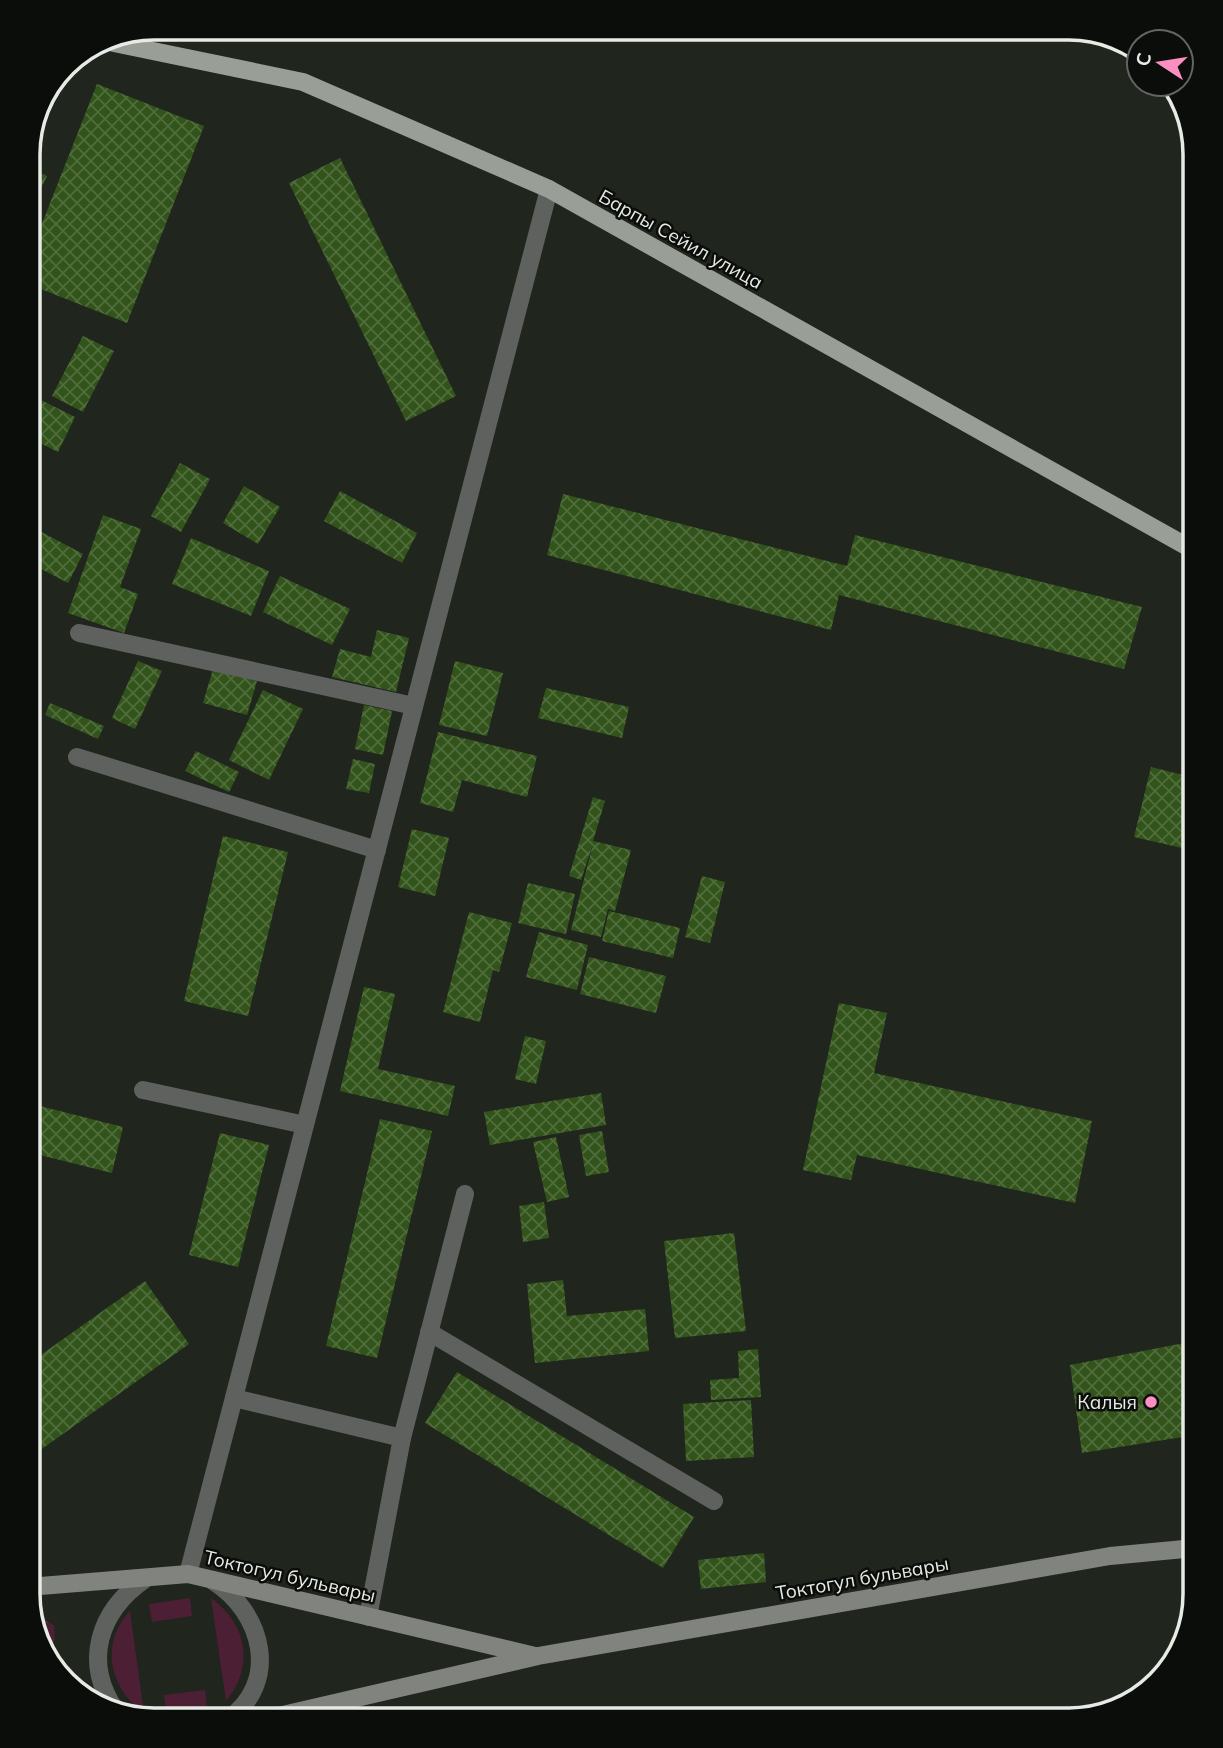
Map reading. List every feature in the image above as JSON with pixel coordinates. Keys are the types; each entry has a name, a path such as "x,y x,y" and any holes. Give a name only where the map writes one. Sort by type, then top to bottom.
{"main road":[{"name":"Барпы Сейил улица","path":"123,45 303,82 549,189 1183,544"}],"street":[{"path":"188,1574 549,189"},
{"path":"79,633 414,706"},
{"path":"77,757 377,850"},
{"path":"144,1090 305,1125"},
{"path":"368,1617 402,1438 465,1194"},
{"path":"429,1332 714,1501"},
{"path":"234,1398 402,1438"},
{"name":"Токтогул бульвары","path":"313,1708 538,1656 1110,1556 1183,1549"},
{"name":"Токтогул бульвары","path":"40,1586 188,1574 538,1656"},
{"path":"110,1698 103,1684 98,1657 101,1630 114,1606 145,1579"},
{"path":"213,1581 236,1597 251,1617 259,1642 259,1668 250,1693 237,1708"}],"green space":[{"path":"190,1598 192,1616 152,1622 149,1604"},
{"path":"211,1598 233,1620 243,1646 241,1674 226,1701"},
{"path":"130,1611 143,1707 132,1703 116,1679 112,1651 120,1624"},
{"path":"43,1620 54,1625 55,1640 52,1643"},
{"path":"205,1690 207,1708 165,1708 164,1695"}],"building":[{"path":"97,84 204,126 127,323 40,289 40,229"},
{"path":"340,158 456,396 406,421 289,183"},
{"path":"40,173 47,176 40,191"},
{"path":"83,336 114,351 83,412 52,396"},
{"path":"41,400 75,417 58,452 40,443"},
{"path":"180,463 210,479 181,532 151,516"},
{"path":"244,486 280,507 258,544 223,523"},
{"path":"340,491 417,533 402,563 324,521"},
{"path":"563,494 847,566 855,535 1142,607 1124,669 839,595 831,630 547,555"},
{"path":"103,515 141,529 120,587 138,594 124,633 68,613"},
{"path":"40,531 83,554 68,583 40,568"},
{"path":"191,538 269,571 251,616 172,584"},
{"path":"280,576 350,609 332,645 263,612"},
{"path":"377,630 409,638 396,692 332,677 340,649 371,657"},
{"path":"138,661 162,671 135,729 112,718"},
{"path":"455,661 503,673 487,736 439,725"},
{"path":"213,669 257,681 247,715 203,703"},
{"path":"546,688 629,707 622,738 538,718"},
{"path":"263,690 303,709 269,780 229,760"},
{"path":"50,703 104,726 98,739 45,715"},
{"path":"364,705 392,711 383,755 355,749"},
{"path":"438,732 537,756 527,797 462,780 453,812 420,803"},
{"path":"196,751 239,772 229,792 185,771"},
{"path":"353,759 375,764 369,793 346,789"},
{"path":"1151,767 1183,775 1183,848 1134,837"},
{"path":"593,797 605,801 593,841 631,850 615,911 608,909 601,937 571,930 593,844 581,880 569,876"},
{"path":"412,829 449,838 435,896 398,887"},
{"path":"223,836 288,852 248,1016 184,1001"},
{"path":"702,876 725,882 710,943 685,937"},
{"path":"528,883 575,894 566,934 518,923"},
{"path":"609,911 680,928 673,958 602,941"},
{"path":"469,912 512,923 499,972 493,970 480,1022 443,1012"},
{"path":"539,932 588,945 577,990 526,977"},
{"path":"589,957 666,976 656,1013 580,994"},
{"path":"364,987 395,994 378,1069 455,1086 448,1116 340,1091"},
{"path":"839,1003 887,1013 874,1073 1092,1121 1075,1203 857,1155 851,1180 803,1170"},
{"path":"525,1036 546,1041 536,1084 515,1079"},
{"path":"601,1093 606,1125 490,1145 484,1112"},
{"path":"40,1106 123,1127 112,1173 40,1155"},
{"path":"380,1119 432,1131 377,1358 326,1346"},
{"path":"602,1131 609,1172 586,1176 579,1135"},
{"path":"220,1133 269,1145 238,1267 189,1255"},
{"path":"556,1137 569,1197 547,1202 533,1142"},
{"path":"544,1202 549,1238 523,1242 519,1206"},
{"path":"734,1233 746,1331 675,1338 664,1241"},
{"path":"563,1280 567,1316 645,1309 649,1351 535,1363 527,1284"},
{"path":"145,1281 189,1344 40,1450 40,1355"},
{"path":"1183,1343 1183,1437 1082,1453 1070,1365"},
{"path":"758,1349 761,1397 711,1400 710,1380 739,1378 738,1351"},
{"path":"457,1372 694,1517 663,1568 425,1423"},
{"path":"751,1400 754,1457 686,1461 683,1404"},
{"path":"764,1553 766,1582 701,1589 698,1560"}],"place":[{"name":"Калыя","path":"1151,1402"}]}
